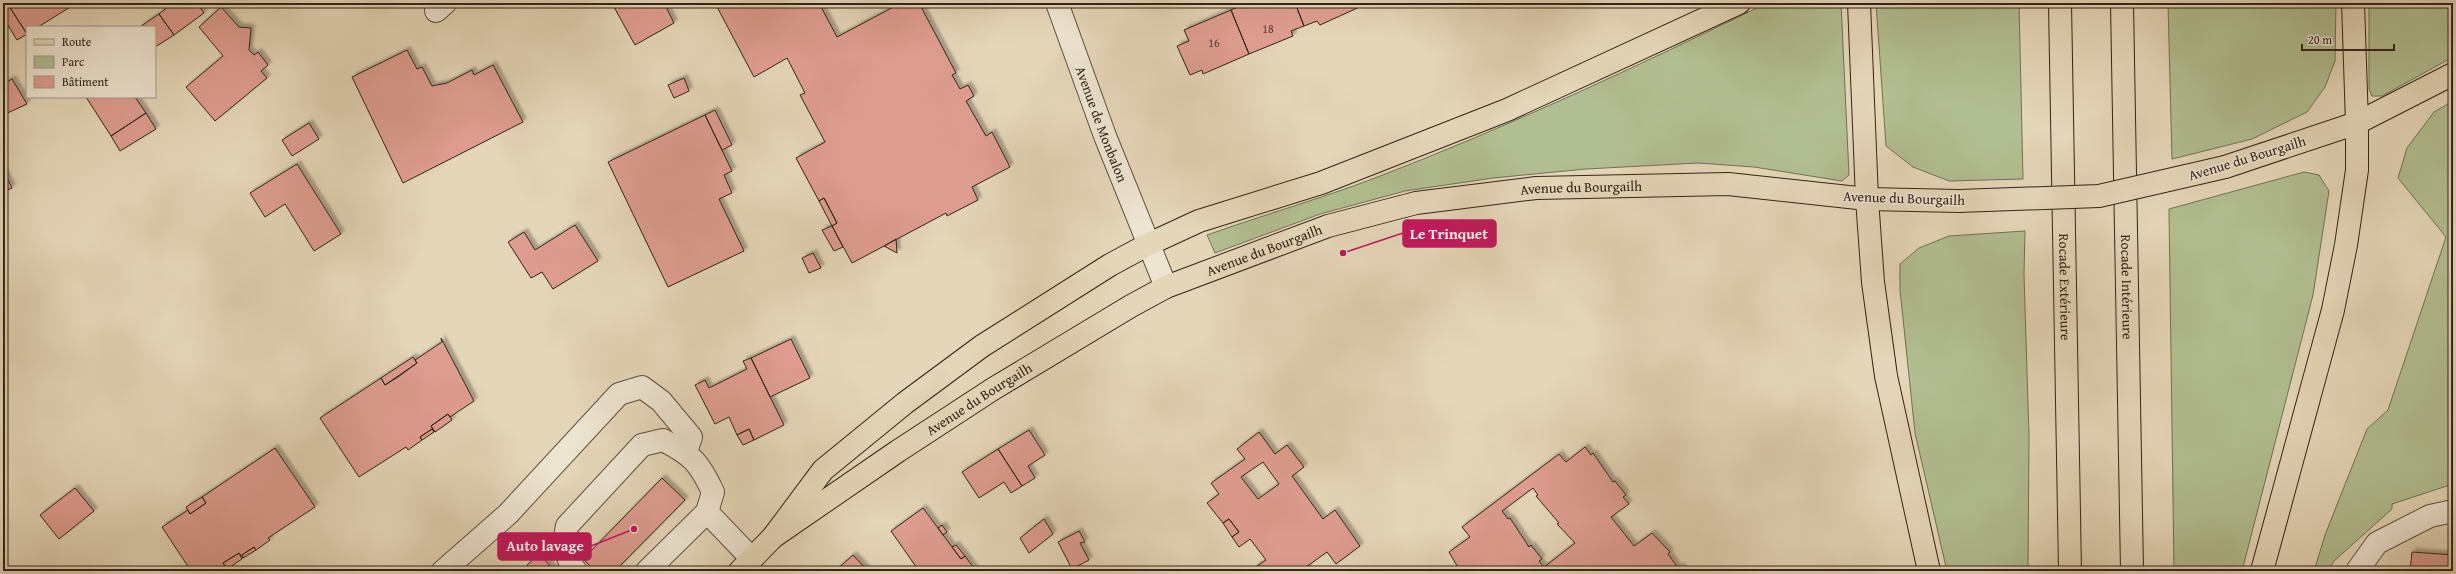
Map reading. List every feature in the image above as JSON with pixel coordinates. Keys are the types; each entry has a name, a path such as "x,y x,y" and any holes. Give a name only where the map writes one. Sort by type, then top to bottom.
{"main road":[{"name":"Avenue du Bourgailh","path":"746,565 773,537 824,470 904,403 982,346 1110,265 1147,245 1199,221 1321,183 1507,110 1739,3"},
{"path":"1860,3 1867,199 1874,282 1886,376 1929,571"},
{"name":"Rocade Extérieure","path":"2060,3 2070,571"},
{"name":"Rocade Intérieure","path":"2122,3 2132,571"},
{"path":"2262,571 2333,310 2346,245 2357,170 2353,3"},
{"name":"Avenue du Bourgailh","path":"773,537 898,451 993,389 1166,287 1328,226 1431,201 1536,188 1728,184 1867,199 1959,201 2099,196 2225,167 2357,123 2453,74"}],"street":[{"name":"Avenue de Monbalon","path":"1057,3 1105,136 1147,245 1166,287"},
{"path":"443,571 508,514 619,394 642,387 661,401 691,437 686,452"},
{"path":"576,571 571,566 563,541 567,526 642,445 663,440 686,452 702,469 713,492 707,512 647,571"},
{"path":"2357,571 2377,543 2430,516 2453,511"},
{"path":"707,512 746,565"}],"green space":[{"path":"1767,3 1841,3 1849,175 1842,181 1754,167 1698,163 1586,169 1493,178 1405,191 1320,214 1215,253 1207,235 1354,186 1474,138 1621,73"},
{"path":"1876,3 2019,3 2023,179 1949,181 1913,167 1886,146"},
{"path":"2168,3 2336,3 2335,61 2325,87 2307,112 2252,139 2172,159"},
{"path":"2369,3 2453,3 2453,57 2382,96 2372,96 2369,89"},
{"path":"2453,101 2453,484 2392,504 2392,509 2334,561 2328,571 2314,571 2325,535 2367,429 2388,410 2446,237 2398,178 2407,148 2434,112"},
{"path":"2304,172 2319,175 2329,191 2313,295 2242,571 2174,571 2169,209"},
{"path":"2025,231 2024,274 2029,436 2028,571 1947,571 1915,433 1900,290 1900,264 1919,248 1949,236"}],"building":[{"path":"3,3 7,3 26,35 17,40 3,17"},
{"path":"7,3 75,3 40,26 26,26 26,32"},
{"path":"173,3 197,3 204,13 174,35 159,14"},
{"path":"270,3 281,3 273,8"},
{"path":"620,3 664,3 674,23 635,45 614,7"},
{"path":"715,3 819,3 837,37 901,3 919,3 956,73 952,75 960,89 968,85 974,96 966,101 986,136 992,132 1010,167 972,187 978,200 947,216 946,213 852,263 832,226 837,223 824,198 819,201 796,158 825,142 800,95 805,93 787,58 754,77"},
{"path":"1247,3 1295,3 1304,26 1291,31 1293,36 1249,54 1231,10"},
{"path":"1295,3 1363,3 1364,5 1320,25 1317,21 1304,26"},
{"path":"221,7 239,27 251,28 249,50 254,55 258,52 268,65 261,71 267,78 215,121 186,87 223,56 199,27"},
{"path":"1231,10 1249,54 1203,74 1202,70 1190,75 1177,46 1189,41 1184,30"},
{"path":"159,14 174,35 156,46 156,26 141,26"},
{"path":"407,50 417,69 422,67 432,86 447,83 472,70 474,75 493,65 523,122 403,183 352,77"},
{"path":"684,78 689,91 674,98 668,85"},
{"path":"12,79 27,104 3,115 3,84"},
{"path":"87,98 136,98 146,113 111,136"},
{"path":"715,110 732,145 722,150 705,115"},
{"path":"146,113 156,129 120,151 111,136"},
{"path":"705,115 732,171 724,175 732,193 719,199 744,251 668,287 608,162"},
{"path":"309,123 319,139 292,156 282,140"},
{"path":"297,164 341,234 314,251 285,204 265,217 250,193"},
{"path":"3,170 12,188 3,192"},
{"path":"824,198 837,223 832,226 819,201"},
{"path":"575,225 598,261 553,289 542,272 531,278 508,242 524,232 535,250"},
{"path":"832,226 843,247 834,251 822,230"},
{"path":"896,239 897,253 884,246"},
{"path":"813,253 821,268 809,273 802,258"},
{"path":"441,338 474,401 450,417 448,414 431,426 435,432 432,429 420,437 422,440 408,450 406,447 359,477 320,418 381,378 385,385 398,377 417,363 415,360 442,342"},
{"path":"791,339 810,378 770,397 751,358"},
{"path":"413,357 417,363 385,385 381,378"},
{"path":"751,358 784,425 754,440 749,429 737,435 729,417 715,424 695,385 705,380 709,388 747,369 743,361"},
{"path":"448,414 452,420 435,432 431,426"},
{"path":"432,429 434,432 422,440 420,437"},
{"path":"749,429 754,440 743,445 737,435"},
{"path":"1029,430 1045,455 1028,466 1035,478 1022,486 998,449"},
{"path":"1259,432 1275,454 1287,445 1304,467 1292,476 1323,519 1335,510 1360,546 1336,564 1327,552 1306,567 1309,571 1256,571 1254,568 1266,560 1250,539 1239,547 1232,537 1239,532 1229,519 1223,523 1207,503 1219,494 1211,483 1245,459 1237,449","holes":["1263,462 1279,484 1258,499 1241,477"]},
{"path":"1585,447 1591,455 1593,453 1613,482 1615,481 1626,495 1623,497 1629,504 1611,517 1634,546 1652,533 1670,552 1668,554 1678,568 1680,566 1684,571 1460,571 1449,552 1470,537 1462,527 1559,454 1566,462","holes":["1533,488 1538,495 1536,496 1559,523 1557,524 1575,543 1544,567 1539,561 1542,559 1531,545 1529,547 1510,518 1508,519 1502,511"]},
{"path":"275,448 315,507 268,538 270,540 256,550 254,547 242,555 243,558 239,553 223,563 225,566 217,571 191,571 162,527 188,510 190,514 206,503 202,497"},
{"path":"998,449 1022,486 1011,493 1004,482 979,498 962,472"},
{"path":"662,478 685,500 615,571 595,571 583,559"},
{"path":"75,488 94,511 59,539 40,515"},
{"path":"202,497 206,503 190,514 186,507"},
{"path":"923,508 961,559 965,556 976,571 919,571 891,531"},
{"path":"1044,519 1053,534 1029,553 1020,538"},
{"path":"1229,519 1239,532 1232,537 1223,523"},
{"path":"942,525 947,532 943,535 938,528"},
{"path":"1079,531 1085,542 1080,543 1089,560 1072,569 1058,542"},
{"path":"956,545 965,556 961,559 952,547"},
{"path":"254,547 256,550 243,558 242,555"},
{"path":"2412,552 2453,555 2453,571 2410,571"},
{"path":"239,553 242,559 227,569 223,563"},
{"path":"539,554 555,571 533,571 527,565"},
{"path":"853,555 868,571 835,571"}],"place":[{"name":"Le Trinquet","path":"1343,253"},
{"name":"Auto lavage","path":"634,529"}]}
